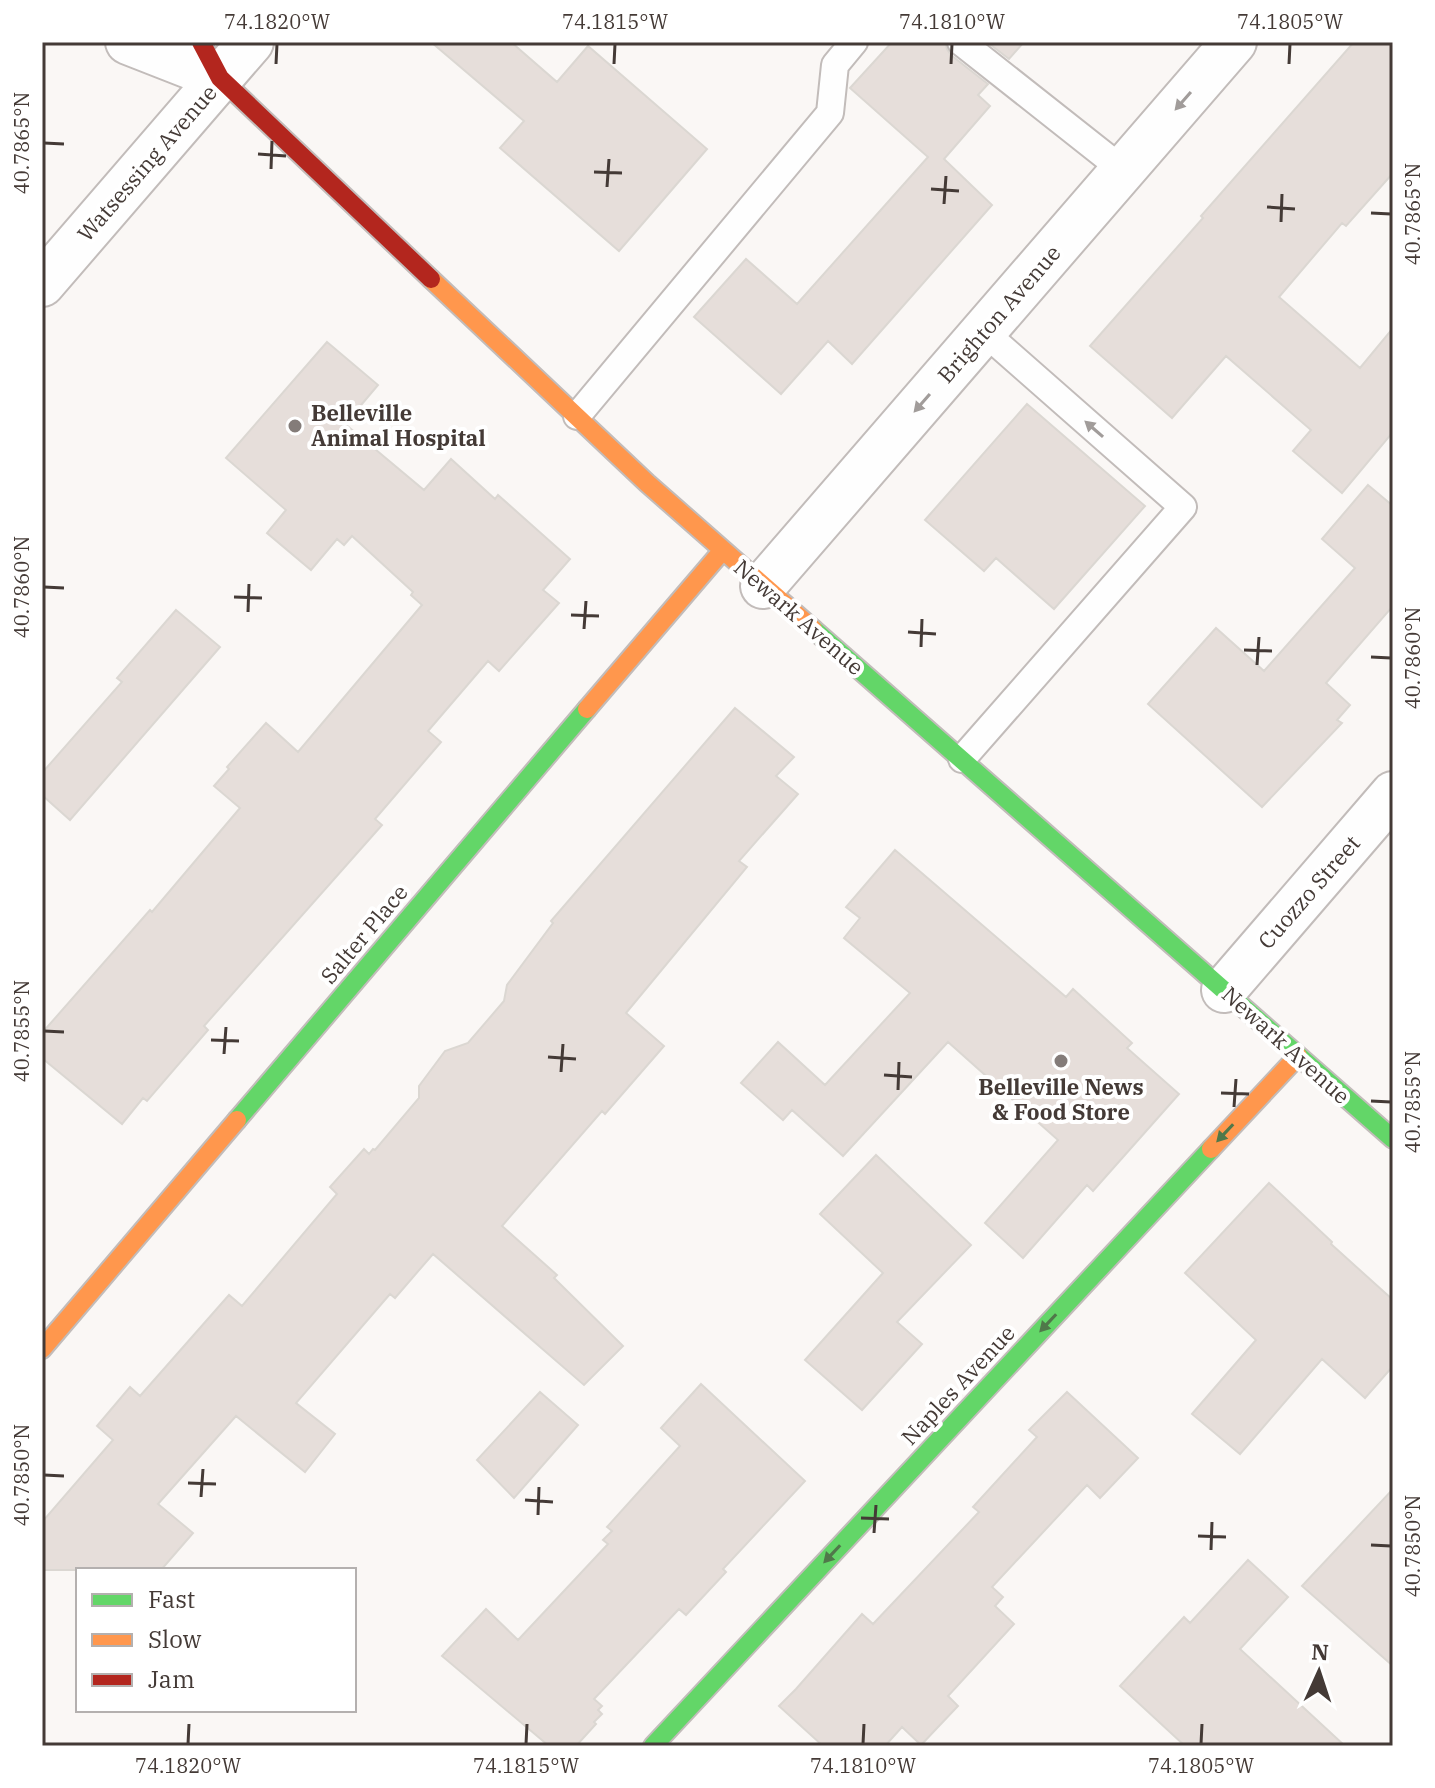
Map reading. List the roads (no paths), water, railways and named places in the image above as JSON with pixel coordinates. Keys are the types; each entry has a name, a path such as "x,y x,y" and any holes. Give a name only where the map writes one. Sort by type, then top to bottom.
{"street":[{"name":"Newark Avenue","path":"128,42 210,60 647,483 1393,1139"},
{"name":"Watsessing Avenue","path":"42,284 210,60 251,42"},
{"name":"Brighton Avenue","path":"763,586 1234,42"},
{"name":"Salter Place","path":"42,1349 723,550"},
{"name":"Cuozzo Street","path":"1224,990 1393,794"},
{"name":"Naples Avenue","path":"653,1746 1298,1056"}],"lane":[{"path":"577,416 830,113 835,65 854,42"},
{"path":"961,42 1123,170"},
{"path":"962,759 1183,507 984,332"}],"place":[{"name":"Belleville Animal Hospital","path":"295,426"},
{"name":"Belleville News & Food Store","path":"1061,1061"}]}
